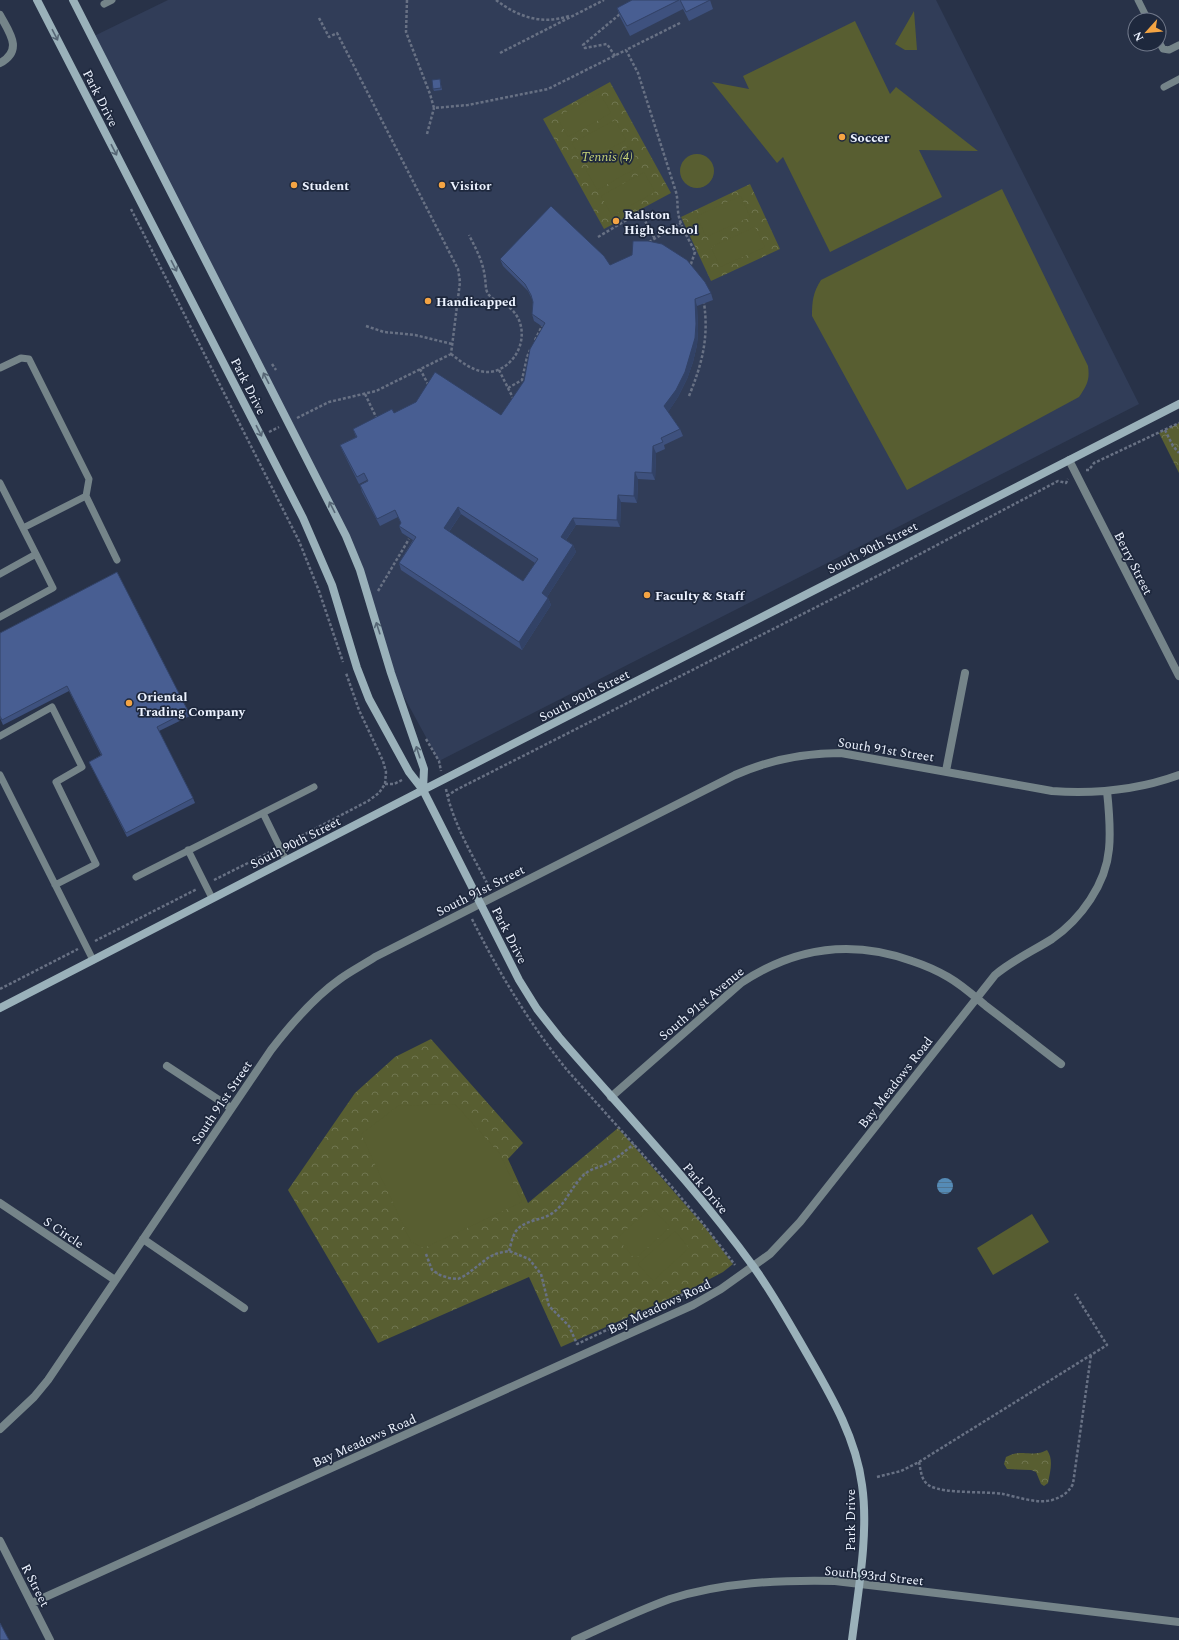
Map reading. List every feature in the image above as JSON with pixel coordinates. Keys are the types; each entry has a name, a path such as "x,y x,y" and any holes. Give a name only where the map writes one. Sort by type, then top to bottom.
{"street":[{"name":"Park Drive","path":"37,0 303,518 332,585 357,668 369,699 409,772 423,790 519,980 537,1009 559,1037 702,1200 753,1267 782,1311 826,1386 848,1432 855,1451 864,1498 864,1537 852,1640"},
{"name":"Park Drive","path":"73,0 346,536 360,570 391,673 424,769 423,790"},
{"path":"0,15 12,40 13,50 7,59 0,62"},
{"name":"South 90th Street","path":"0,1008 286,860 1179,404"},
{"name":"Berry Street","path":"1069,460 1179,676"},
{"path":"946,771 965,673"},
{"name":"South 91st Street","path":"0,1429 34,1397 48,1380 271,1050 291,1025 316,1000 340,980 375,957 735,775 771,761 806,754 841,753 1052,791 1074,792 1127,789 1179,775"},
{"name":"Bay Meadows Road","path":"32,1603 693,1305 721,1289 753,1267 770,1254 800,1222 995,975 1008,964 1052,938 1068,926 1079,914 1093,895 1100,881 1109,849 1110,824 1107,791"},
{"name":"South 91st Avenue","path":"611,1098 741,983 769,966 801,954 824,949 847,948 893,954 934,969 959,984 1061,1064"},
{"path":"167,1066 231,1108"},
{"name":"S Circle","path":"0,1203 115,1280"},
{"path":"143,1239 244,1308"},
{"name":"R Street","path":"0,1541 50,1640"},
{"name":"South 93rd Street","path":"575,1640 651,1606 696,1592 745,1584 791,1580 835,1581 1179,1622"}],"lane":[{"path":"104,4 112,0"},
{"path":"1138,0 1144,12"},
{"path":"1167,50 1179,44"},
{"path":"1164,88 1179,80"},
{"path":"0,368 21,358 29,359 89,479 86,496 117,560"},
{"path":"0,483 53,588 0,617"},
{"path":"23,528 86,496"},
{"path":"0,574 36,554"},
{"path":"0,736 52,707 82,767 56,782 96,864 55,884"},
{"path":"0,775 93,960"},
{"path":"136,876 314,787"},
{"path":"263,813 286,860"},
{"path":"188,850 212,898"}],"path":[{"path":"408,0 406,32 434,108 427,134"},
{"path":"496,0 520,15 537,20 555,20 577,14"},
{"path":"500,53 604,0"},
{"path":"615,56 608,44 585,48 583,45 620,14"},
{"path":"319,18 329,37 337,32 458,269 460,282 451,354"},
{"path":"434,108 468,105 548,89 680,23"},
{"path":"626,50 638,73 679,202 678,210 681,223 695,252 690,267"},
{"path":"130,208 299,541 320,592 359,710 383,761 386,772 385,784"},
{"path":"598,237 640,212 655,238"},
{"path":"648,242 681,223"},
{"path":"451,354 465,365 475,370 488,373 499,370 509,364 515,357 520,347 522,336 521,325 511,308 489,296 486,289 480,257 468,235"},
{"path":"689,396 704,351 706,318 704,303"},
{"path":"366,326 384,332 414,335 452,344"},
{"path":"508,388 522,380 527,357 542,326"},
{"path":"297,418 329,402 341,398 365,394 451,354"},
{"path":"420,369 430,390"},
{"path":"499,370 516,404"},
{"path":"365,394 380,424"},
{"path":"1086,470 1089,470 1094,463 1179,423"},
{"path":"267,433 280,427"},
{"path":"1165,430 1173,446 1179,453"},
{"path":"489,887 462,834 447,796 456,790 896,566 1058,481 1066,483 1068,479"},
{"path":"377,591 409,539"},
{"path":"509,1251 516,1231 528,1223 549,1216 555,1212 575,1184 586,1172 611,1162 634,1144"},
{"path":"426,1254 432,1270 448,1278 458,1279 466,1275 489,1257 509,1251 529,1259 541,1274 549,1306 569,1326 577,1344 711,1281"},
{"path":"731,1268 736,1265"},
{"path":"877,1477 902,1471 920,1462 1107,1345 1075,1294"},
{"path":"920,1462 922,1478 926,1482 940,1489 1002,1494 1042,1501 1051,1501 1068,1492 1073,1484 1091,1354"}],"shaded area":[{"name":"Ralston High School","path":"168,0 936,0 1139,404 439,761 391,673 346,536 92,37"},
{"path":"942,1178 948,1178 953,1183 951,1192 948,1194 942,1194 937,1189 937,1183"}],"green space":[{"path":"914,11 917,50 905,50 895,44"},
{"name":"Soccer","path":"855,21 890,94 896,87 978,151 919,150 942,197 830,252 783,157 777,163 712,82 749,89 743,76"},
{"name":"Tennis (4)","path":"610,82 671,193 604,229 543,119"},
{"path":"600,93 611,113 568,137 557,117"},
{"path":"615,120 626,140 583,163 572,143"},
{"path":"629,146 640,166 597,190 586,170"},
{"path":"694,154 700,154 709,159 713,165 713,177 709,183 700,188 694,188 685,183 680,174 680,168 685,159"},
{"path":"644,172 655,192 612,216 601,196"},
{"path":"750,184 780,249 711,281 681,217"},
{"path":"1002,189 1088,366 1089,375 1087,382 1079,397 907,490 812,316 815,293 821,280"},
{"path":"741,196 750,217 706,237 697,216"},
{"path":"755,227 765,247 720,267 711,247"},
{"path":"1179,423 1179,473 1159,433"},
{"path":"431,1039 523,1143 508,1159 528,1203 618,1128 704,1226 733,1264 723,1272 691,1289 561,1347 529,1277 378,1343 288,1190 355,1093 395,1057"},
{"path":"455,1104 500,1154 522,1202 424,1248 411,1242 361,1134 398,1106"},
{"path":"651,1207 670,1227 635,1259 617,1238"},
{"path":"1032,1214 1049,1242 993,1275 977,1248"},
{"path":"675,1231 689,1248 653,1281 638,1264"},
{"path":"1047,1450 1051,1466 1048,1483 1044,1486 1041,1484 1036,1472 1031,1470 1007,1469 1004,1464 1006,1457 1011,1455 1018,1453 1039,1453"}],"building":[{"path":"632,0 679,0 627,26 617,8"},
{"path":"680,0 710,0 686,12"},
{"path":"440,79 441,88 433,89 432,80"},
{"name":"Ralston High School","path":"551,206 604,256 610,265 632,255 633,241 648,241 662,244 687,260 705,282 711,293 695,299 695,338 685,372 676,390 664,406 680,429 661,438 663,442 653,446 652,473 635,472 634,496 618,495 617,520 573,518 561,537 573,545 542,593 548,598 519,642 399,563 416,537 399,526 401,523 395,510 377,519 360,485 368,481 364,473 357,477 340,445 357,437 353,429 392,409 394,413 416,402 435,372 501,415 524,381 530,349 545,323 532,314 533,302 525,284 500,259","holes":["458,507 538,559 523,581 444,528"]},
{"name":"Oriental Trading Company","path":"117,572 188,711 157,727 193,798 126,833 89,762 102,755 67,686 2,720 0,716 0,633"},
{"path":"0,1623 9,1640 0,1640"}],"place":[{"name":"Soccer","path":"842,137"},
{"name":"Student","path":"294,185"},
{"name":"Visitor","path":"442,185"},
{"name":"Ralston High School","path":"616,221"},
{"name":"Handicapped","path":"428,301"},
{"name":"Faculty & Staff","path":"647,595"},
{"name":"Oriental Trading Company","path":"129,703"}]}
